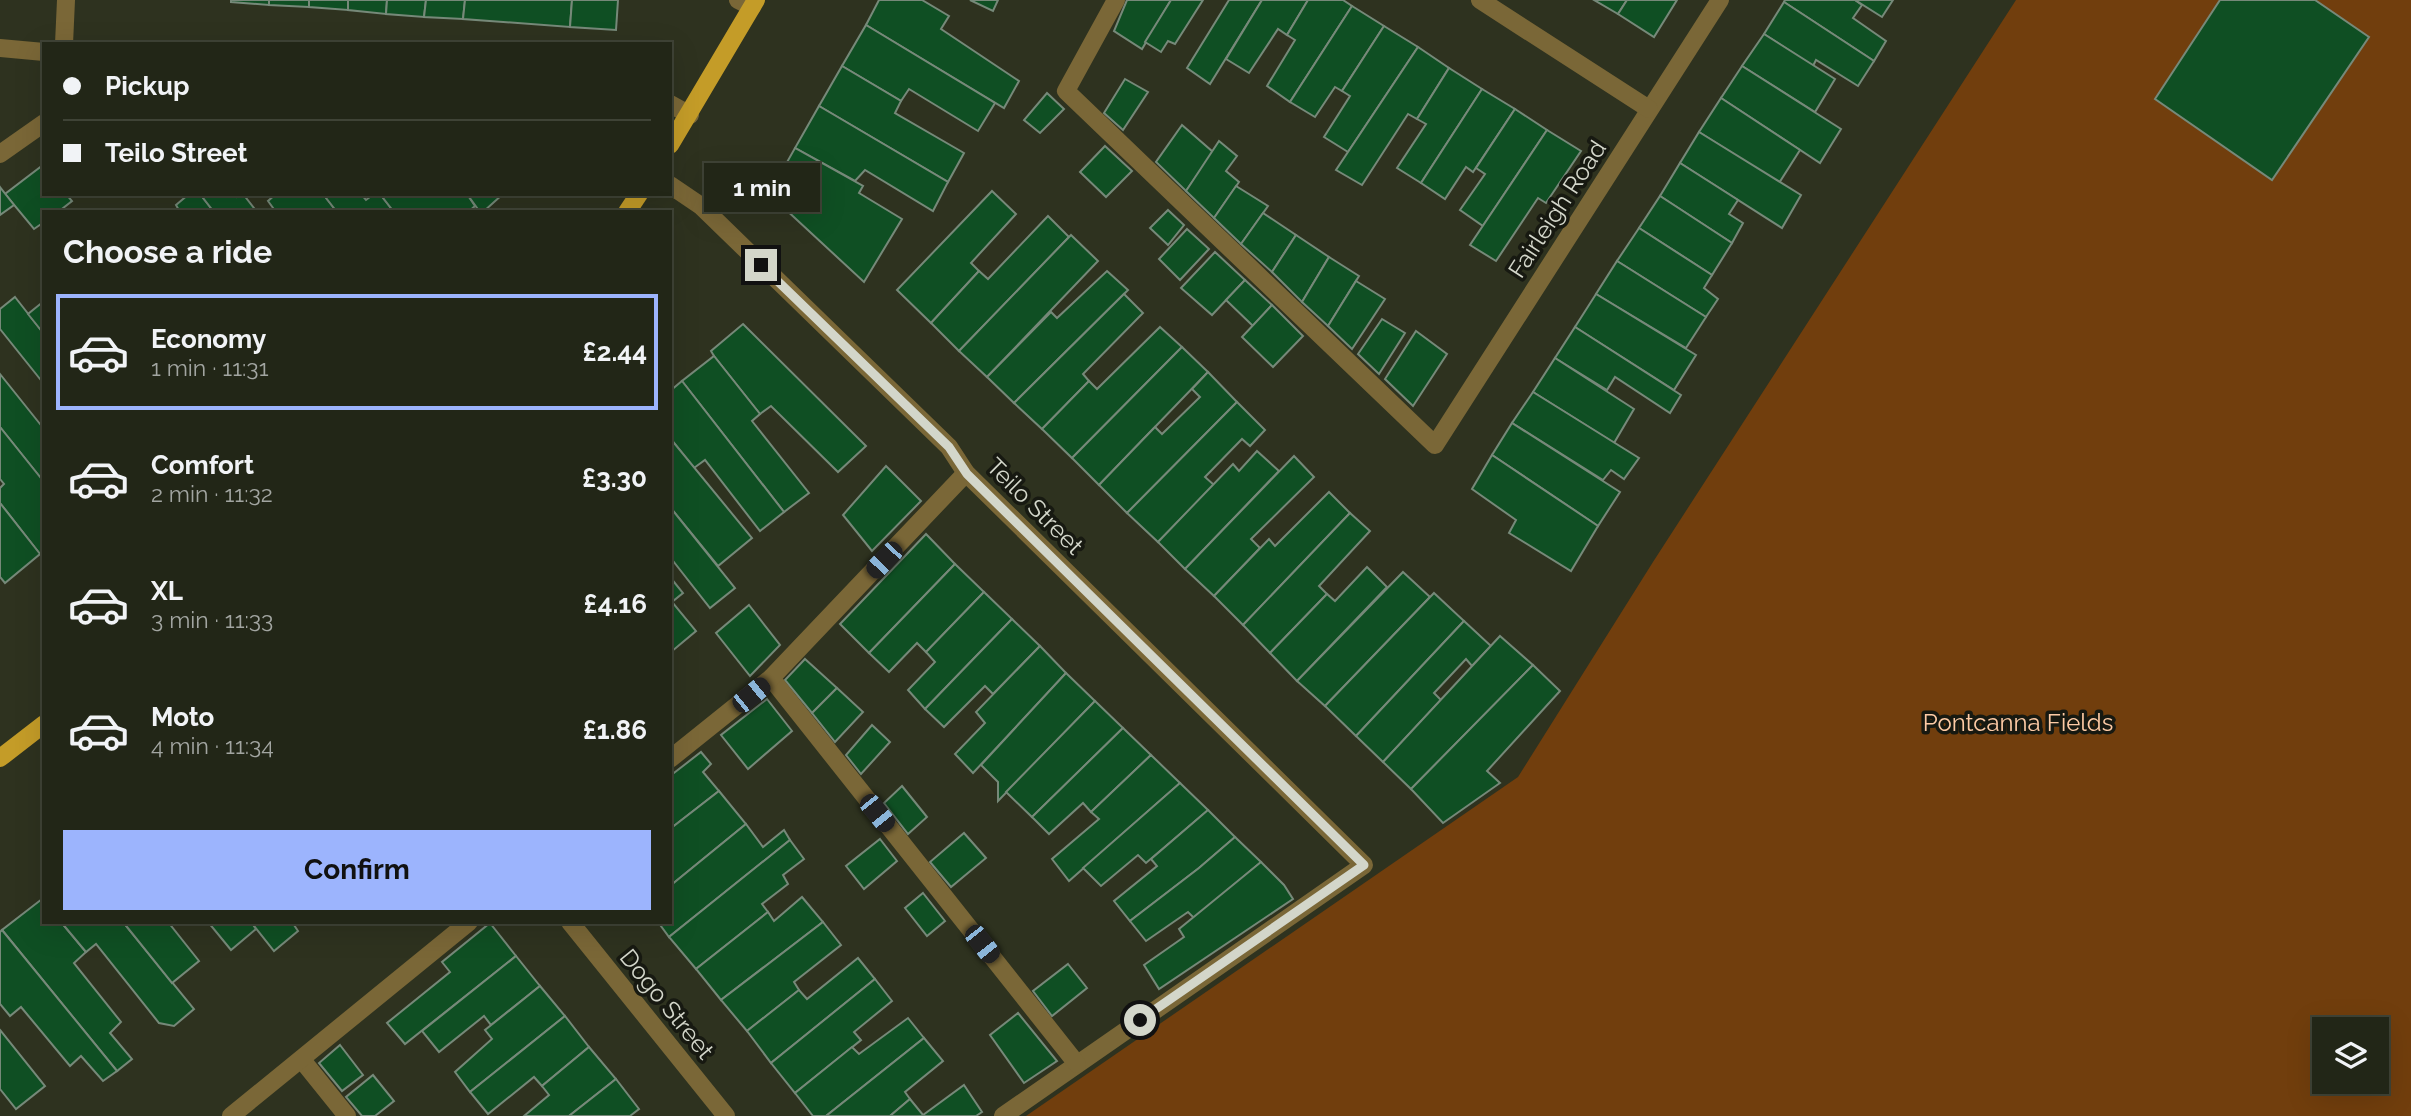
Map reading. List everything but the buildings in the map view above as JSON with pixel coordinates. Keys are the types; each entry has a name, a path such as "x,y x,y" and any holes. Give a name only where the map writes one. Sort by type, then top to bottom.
{"main road":[{"path":"672,142 690,115 749,2"},
{"path":"0,758 42,725"}],"street":[{"path":"64,42 66,0"},
{"name":"Fairleigh Road","path":"1116,0 1066,91 1435,445 1720,0"},
{"path":"1480,0 1649,109"},
{"path":"0,48 42,52"},
{"path":"672,105 690,115"},
{"path":"0,155 42,125"},
{"name":"Teilo Street","path":"672,185 701,206 949,447 967,474 1364,865 1077,1064"},
{"path":"672,757 771,678 967,474"},
{"path":"771,678 1077,1064 1003,1116"},
{"path":"231,1116 467,924"},
{"name":"Dogo Street","path":"572,924 726,1116"},
{"path":"302,1060 347,1116"}],"green space":[{"name":"Pontcanna Fields","path":"2016,0 2411,0 2411,1116 1026,1116 1518,777 1653,562"}],"route":[{"path":"761,265 949,447 967,474 1364,865 1140,1020"}]}
